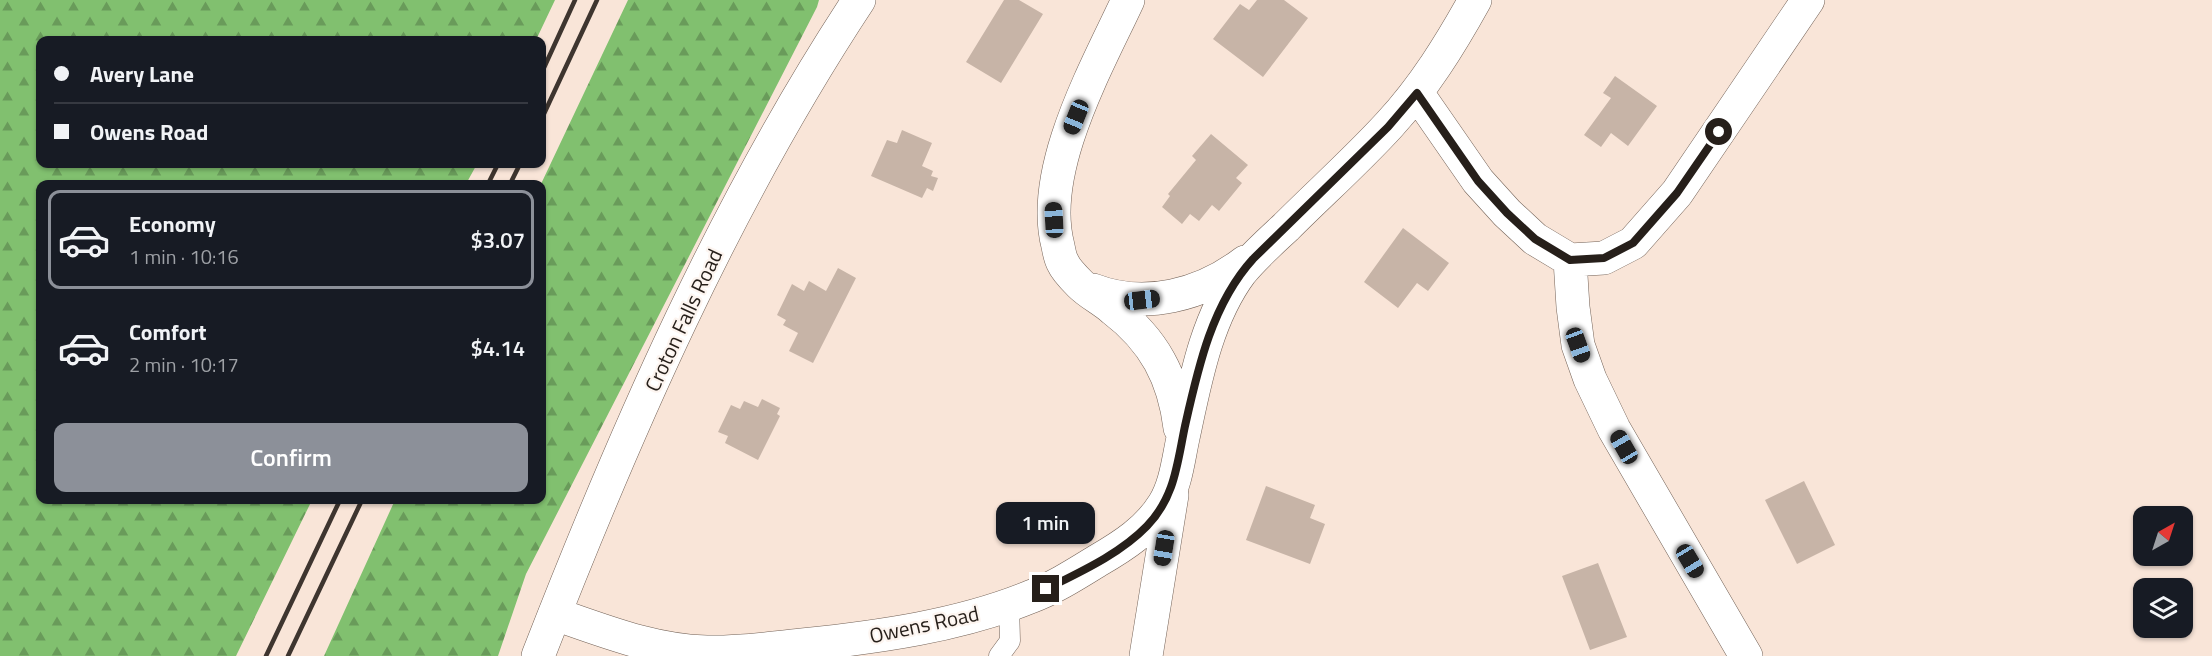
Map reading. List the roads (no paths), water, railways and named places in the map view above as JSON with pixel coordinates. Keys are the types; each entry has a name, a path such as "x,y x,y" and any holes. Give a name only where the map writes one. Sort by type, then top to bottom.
{"street":[{"name":"Croton Falls Road","path":"538,656 628,439 719,245 768,150 816,65 859,0"},
{"path":"1128,0 1091,80 1058,170 1053,205 1055,236 1063,263 1081,285 1115,310 1144,337 1165,368 1177,403 1182,442"},
{"path":"1081,285 1108,296 1142,300 1184,294 1225,277 1265,247 1388,127 1417,93 1440,60 1475,0"},
{"path":"1417,93 1478,181 1535,239 1570,260 1604,258 1633,243 1677,193 1808,0"},
{"name":"Owens Road","path":"555,614 618,636 663,648 707,652 767,649 838,642 905,631 972,616 1031,597 1068,578 1127,543 1147,526 1163,505 1174,483 1196,377 1223,301 1242,272 1265,247"},
{"path":"1570,260 1578,345 1590,378 1614,429 1746,656"},
{"path":"1146,656 1174,483"}],"lane":[{"path":"999,656 1010,641 1009,604"}],"railway":[{"path":"546,63 575,0"},
{"path":"546,109 597,0"},
{"path":"490,180 496,168"},
{"path":"512,180 518,168"},
{"path":"266,656 338,504"},
{"path":"288,656 360,504"}]}
